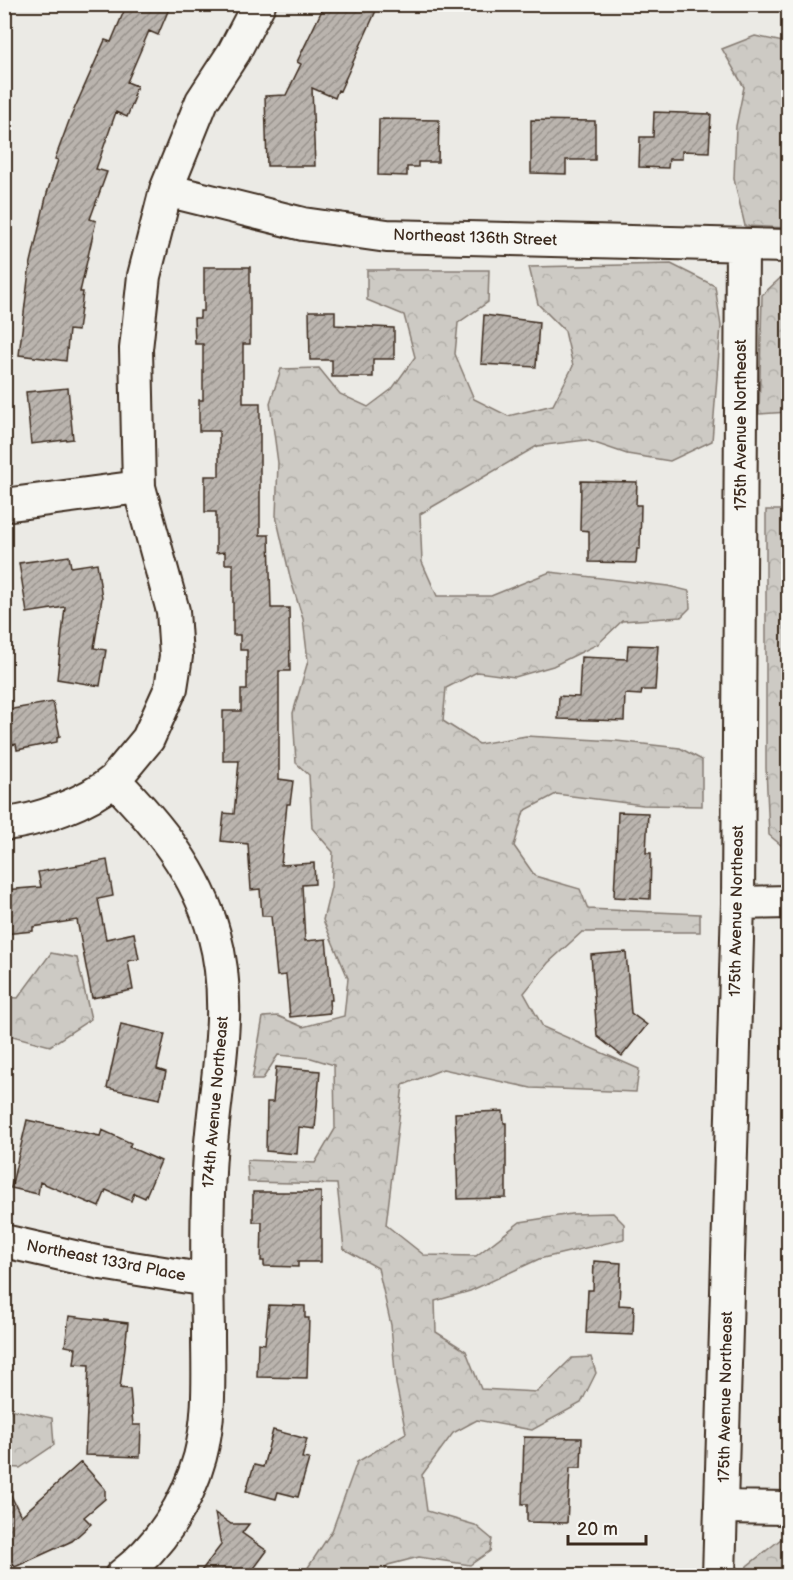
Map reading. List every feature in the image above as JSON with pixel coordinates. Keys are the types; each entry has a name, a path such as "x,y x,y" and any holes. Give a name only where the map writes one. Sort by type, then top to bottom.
{"street":[{"path":"4,824 23,822 98,794 114,780 148,739 171,688 176,656 173,611 139,487 136,349 144,276 166,190 202,101 234,52 259,4"},
{"name":"Northeast 136th Street","path":"166,190 303,224 387,236 789,246"},
{"name":"175th Avenue Northeast","path":"719,1575 723,1508 738,903 742,246"},
{"path":"4,505 139,487"},
{"name":"174th Avenue Northeast","path":"114,780 154,822 183,861 213,932 224,976 224,1026 209,1171 207,1280 209,1414 199,1458 180,1508 154,1547 121,1575"},
{"path":"738,903 789,902"},
{"name":"Northeast 133rd Place","path":"4,1241 101,1263 207,1280"},
{"path":"723,1508 789,1508"}],"green space":[{"path":"755,36 788,43 788,228 745,226 734,179 736,126 744,87 722,49"},
{"path":"671,264 715,286 721,326 712,441 670,461 627,454 586,440 537,446 420,514 422,562 437,596 491,596 550,572 668,586 689,591 690,608 681,617 622,621 598,644 553,666 515,677 477,672 446,688 443,721 479,744 526,736 616,741 680,748 702,760 702,806 643,805 556,794 524,811 514,846 535,876 580,889 588,909 700,914 700,932 582,932 548,963 524,993 543,1027 639,1069 636,1092 531,1088 443,1069 403,1085 386,1225 424,1255 476,1256 520,1222 571,1214 613,1213 624,1224 624,1239 539,1259 470,1291 435,1301 436,1332 466,1351 481,1389 537,1392 572,1358 591,1357 596,1373 581,1403 532,1430 477,1420 453,1433 422,1475 427,1511 475,1525 492,1539 490,1551 470,1565 419,1557 388,1565 383,1575 303,1575 332,1531 357,1462 406,1433 396,1384 391,1325 378,1268 344,1249 337,1184 248,1182 247,1160 315,1163 335,1129 334,1065 311,1058 278,1055 262,1080 252,1080 263,1017 278,1016 303,1027 344,1016 348,978 323,920 331,887 333,852 312,828 309,775 296,763 293,713 308,661 303,619 291,581 276,516 278,463 270,403 281,369 319,368 340,394 368,407 392,389 415,357 404,315 367,300 367,270 489,270 488,302 458,323 455,354 474,399 508,416 553,405 573,366 565,331 538,304 529,267"},
{"path":"788,271 788,412 759,414 762,295"},
{"path":"766,510 787,510 788,851 769,835 766,768"},
{"path":"51,953 77,958 91,1019 50,1046 5,1034 5,997 18,998"},
{"path":"5,1408 52,1418 54,1445 20,1468 5,1467"},
{"path":"781,1539 788,1539 788,1575 745,1575 747,1566"}],"building":[{"path":"127,4 171,4 158,35 149,31 127,82 137,86 133,96 135,97 127,117 116,112 96,169 107,172 90,219 96,221 80,292 83,292 78,331 69,330 66,361 19,355 29,271 47,193 58,160 55,159 69,121 105,40 111,42"},
{"path":"325,4 379,4 335,98 312,88 315,166 267,166 265,96 286,95 301,64 297,62"},
{"path":"654,112 711,114 709,152 682,151 682,159 669,159 668,168 639,167 640,137 653,137"},
{"path":"379,119 439,120 438,162 418,162 418,167 407,167 407,176 378,175"},
{"path":"531,120 595,121 595,160 566,160 566,174 531,173"},
{"path":"204,267 250,267 250,344 243,344 243,403 260,403 260,535 269,535 271,608 289,608 290,671 279,671 279,779 293,781 290,804 287,804 281,865 314,863 315,884 302,885 305,941 326,939 332,1000 329,1000 330,1013 290,1017 286,975 277,976 271,916 262,916 260,889 251,890 248,844 221,841 224,813 234,814 239,761 223,761 223,711 241,711 241,690 247,690 247,650 240,650 240,635 233,635 233,564 225,564 225,552 216,553 216,512 205,512 205,476 219,476 219,431 199,431 199,400 203,400 203,344 195,344 194,318 200,318 200,311 204,311"},
{"path":"309,311 335,311 335,325 394,328 394,359 373,359 373,377 332,377 332,360 310,360"},
{"path":"484,315 539,322 536,367 481,364"},
{"path":"68,388 73,439 31,444 26,392"},
{"path":"581,481 637,482 636,505 641,505 640,549 637,549 636,563 589,562 589,531 580,530"},
{"path":"69,556 71,567 97,563 102,598 94,648 106,650 100,686 57,679 65,607 27,613 19,563"},
{"path":"628,645 658,646 655,690 642,690 641,695 625,694 624,721 558,719 559,696 579,697 581,657 627,659"},
{"path":"53,702 60,736 57,737 57,742 17,750 16,744 4,746 4,713 7,710"},
{"path":"618,812 648,813 646,853 651,853 650,899 614,897"},
{"path":"107,860 113,896 98,899 106,939 134,933 139,959 128,961 133,990 92,998 77,920 33,927 33,931 4,934 4,890 41,887 38,872"},
{"path":"626,952 631,1013 647,1025 622,1056 597,1036 591,955"},
{"path":"121,1024 165,1034 157,1069 166,1072 160,1099 107,1088"},
{"path":"276,1067 320,1071 315,1129 299,1127 297,1154 266,1151 267,1102 273,1102"},
{"path":"503,1111 504,1123 506,1123 506,1198 458,1199 455,1113"},
{"path":"27,1120 100,1136 102,1130 131,1143 129,1147 161,1161 145,1198 134,1193 131,1201 106,1190 99,1207 40,1182 38,1194 11,1188"},
{"path":"253,1192 321,1192 321,1262 298,1262 298,1267 264,1266 264,1261 261,1261 262,1222 253,1222"},
{"path":"594,1261 621,1263 619,1305 634,1306 633,1335 586,1333 588,1290 593,1290"},
{"path":"269,1305 305,1306 305,1318 309,1318 307,1378 257,1377 258,1343 265,1344"},
{"path":"69,1316 128,1323 120,1388 130,1389 133,1425 141,1425 140,1457 85,1455 89,1365 74,1364 76,1348 65,1346"},
{"path":"273,1430 307,1439 302,1458 309,1459 298,1497 278,1492 276,1499 246,1491 254,1465 263,1467"},
{"path":"524,1437 582,1438 581,1468 570,1468 567,1523 527,1522 527,1504 522,1504"},
{"path":"81,1462 105,1489 105,1499 84,1517 91,1524 72,1541 15,1567 13,1563 4,1567 4,1481 21,1516"},
{"path":"215,1513 231,1524 249,1524 242,1533 267,1551 249,1575 198,1575 221,1545"}]}
